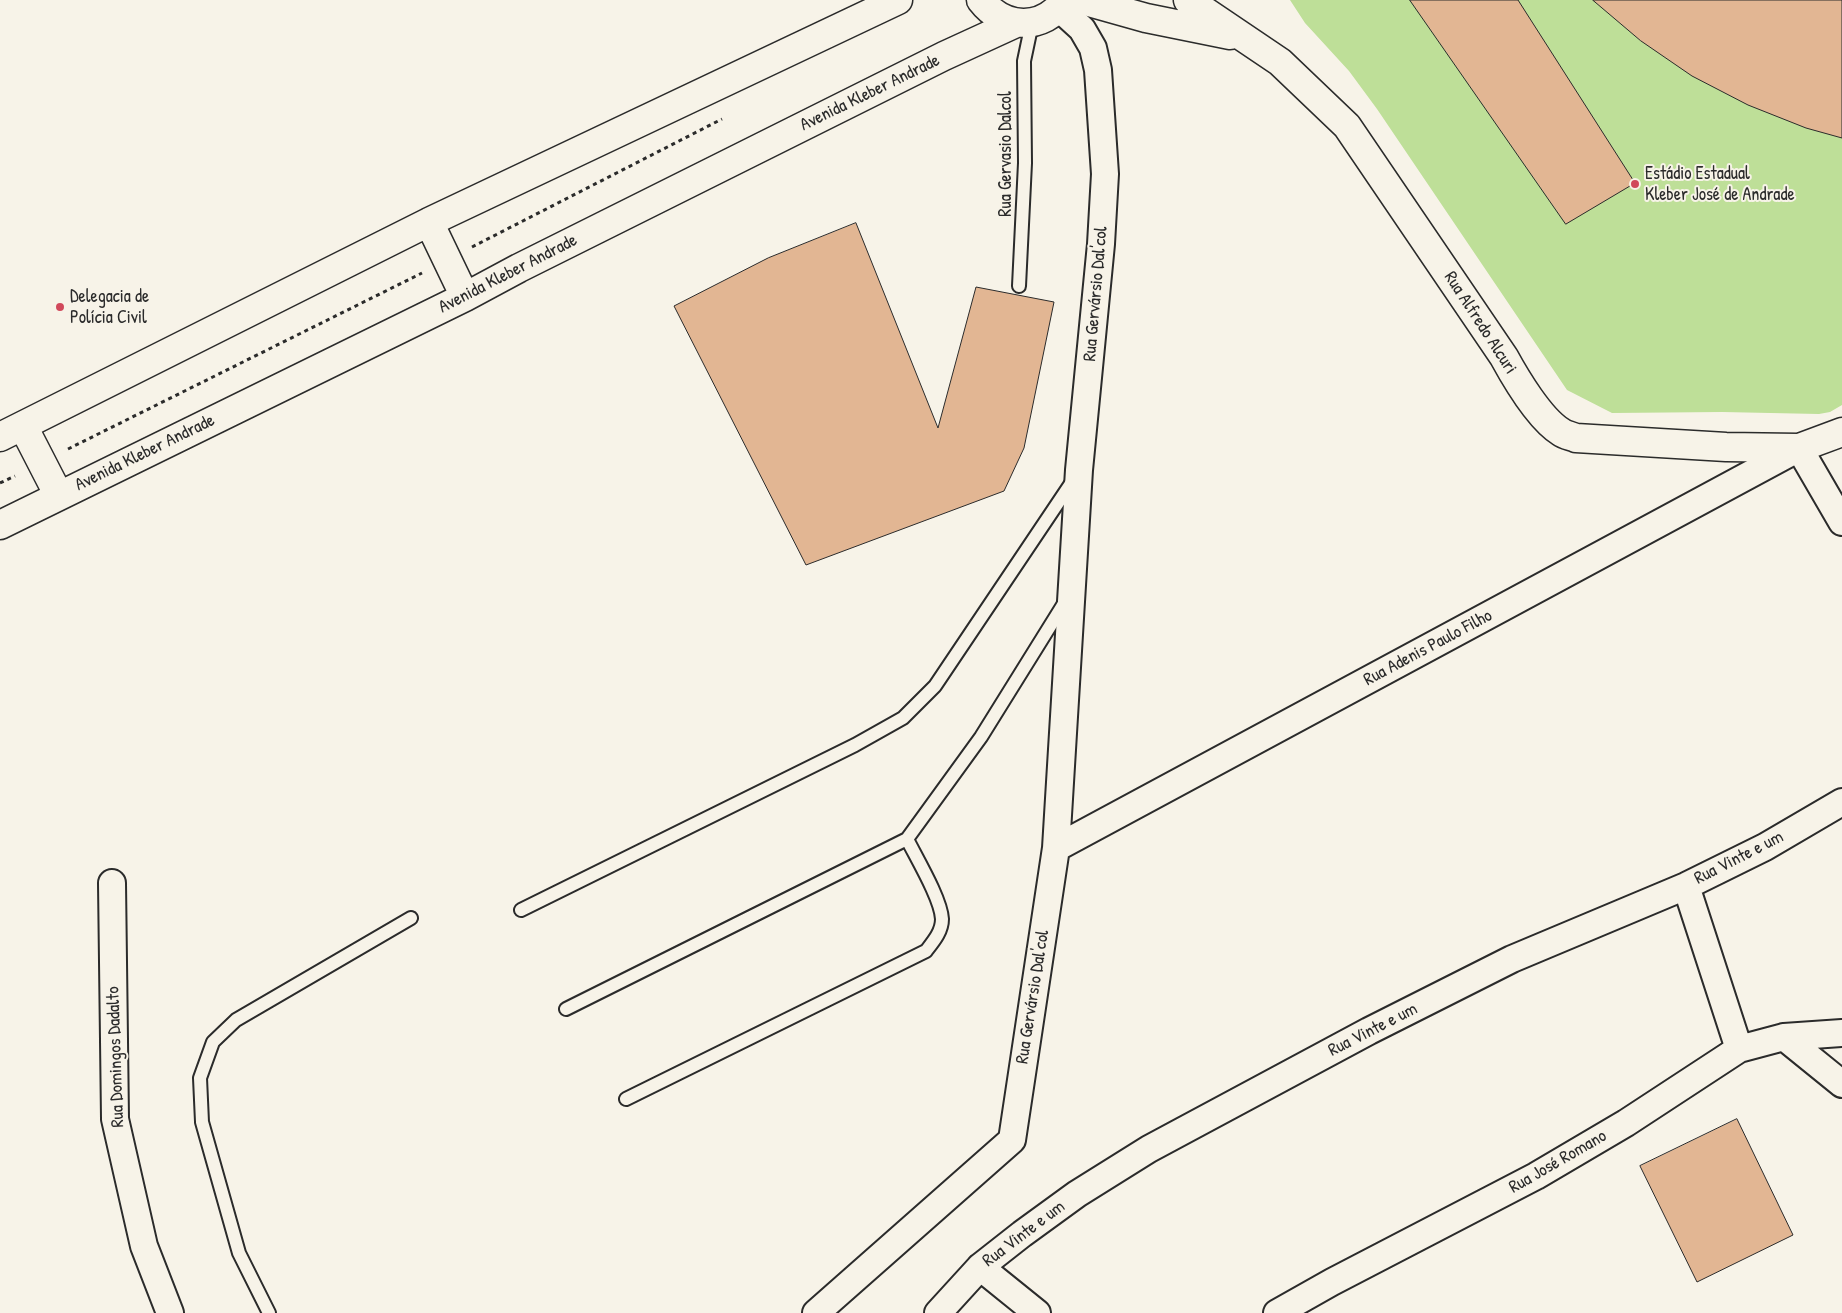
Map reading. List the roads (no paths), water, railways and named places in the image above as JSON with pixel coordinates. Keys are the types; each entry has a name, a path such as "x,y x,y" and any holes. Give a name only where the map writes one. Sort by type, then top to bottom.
{"street":[{"path":"58,496 12,431 428,222 898,0"},
{"path":"981,0 988,9 1001,18 1024,23"},
{"name":"Rua Alfredo Alcuri","path":"1188,0 1280,62 1347,126 1539,410 1561,432 1576,438 1726,447 1799,448"},
{"name":"Avenida Kleber Andrade","path":"0,525 465,297 519,268 944,56 1024,23 1047,18 1069,3"},
{"name":"Rua Alfredo Alcuri","path":"1069,3 1242,37"},
{"name":"Rua Gervársio Dal'col","path":"816,1313 1012,1140 1056,848 1079,470 1101,244 1105,174 1098,70 1093,48 1069,3"},
{"path":"428,222 465,297"},
{"path":"1842,432 1799,448 1842,522"},
{"name":"Rua Adenis Paulo Filho","path":"1056,848 1799,448"},
{"name":"Rua Vinte e um","path":"938,1313 980,1267 1022,1234 1077,1194 1149,1149 1369,1031 1512,959 1686,886 1765,847 1842,802"},
{"name":"Rua Domingos Dadalto","path":"112,884 115,1119 144,1246 170,1313"},
{"path":"1686,886 1739,1049"},
{"name":"Rua José Romano","path":"1277,1313 1536,1176 1626,1123 1739,1049 1784,1037 1842,1032"},
{"path":"1784,1037 1842,1084"},
{"path":"980,1267 1037,1313"}],"lane":[{"name":"Rua Gervasio Dalcol","path":"1019,286 1025,163 1024,23"},
{"path":"520,910 855,745 902,718 934,686 1079,470"},
{"name":"Rua Gervársio Dal'col","path":"907,839 981,737 1070,594"},
{"path":"566,1009 907,839 937,902 942,920 937,937 926,950 626,1099"},
{"path":"269,1313 239,1253 202,1122 200,1078 213,1042 236,1020 411,918"}],"place":[{"name":"Estádio Estadual Kleber José de Andrade","path":"1635,184"},
{"name":"Delegacia de Polícia Civil","path":"60,307"}]}
